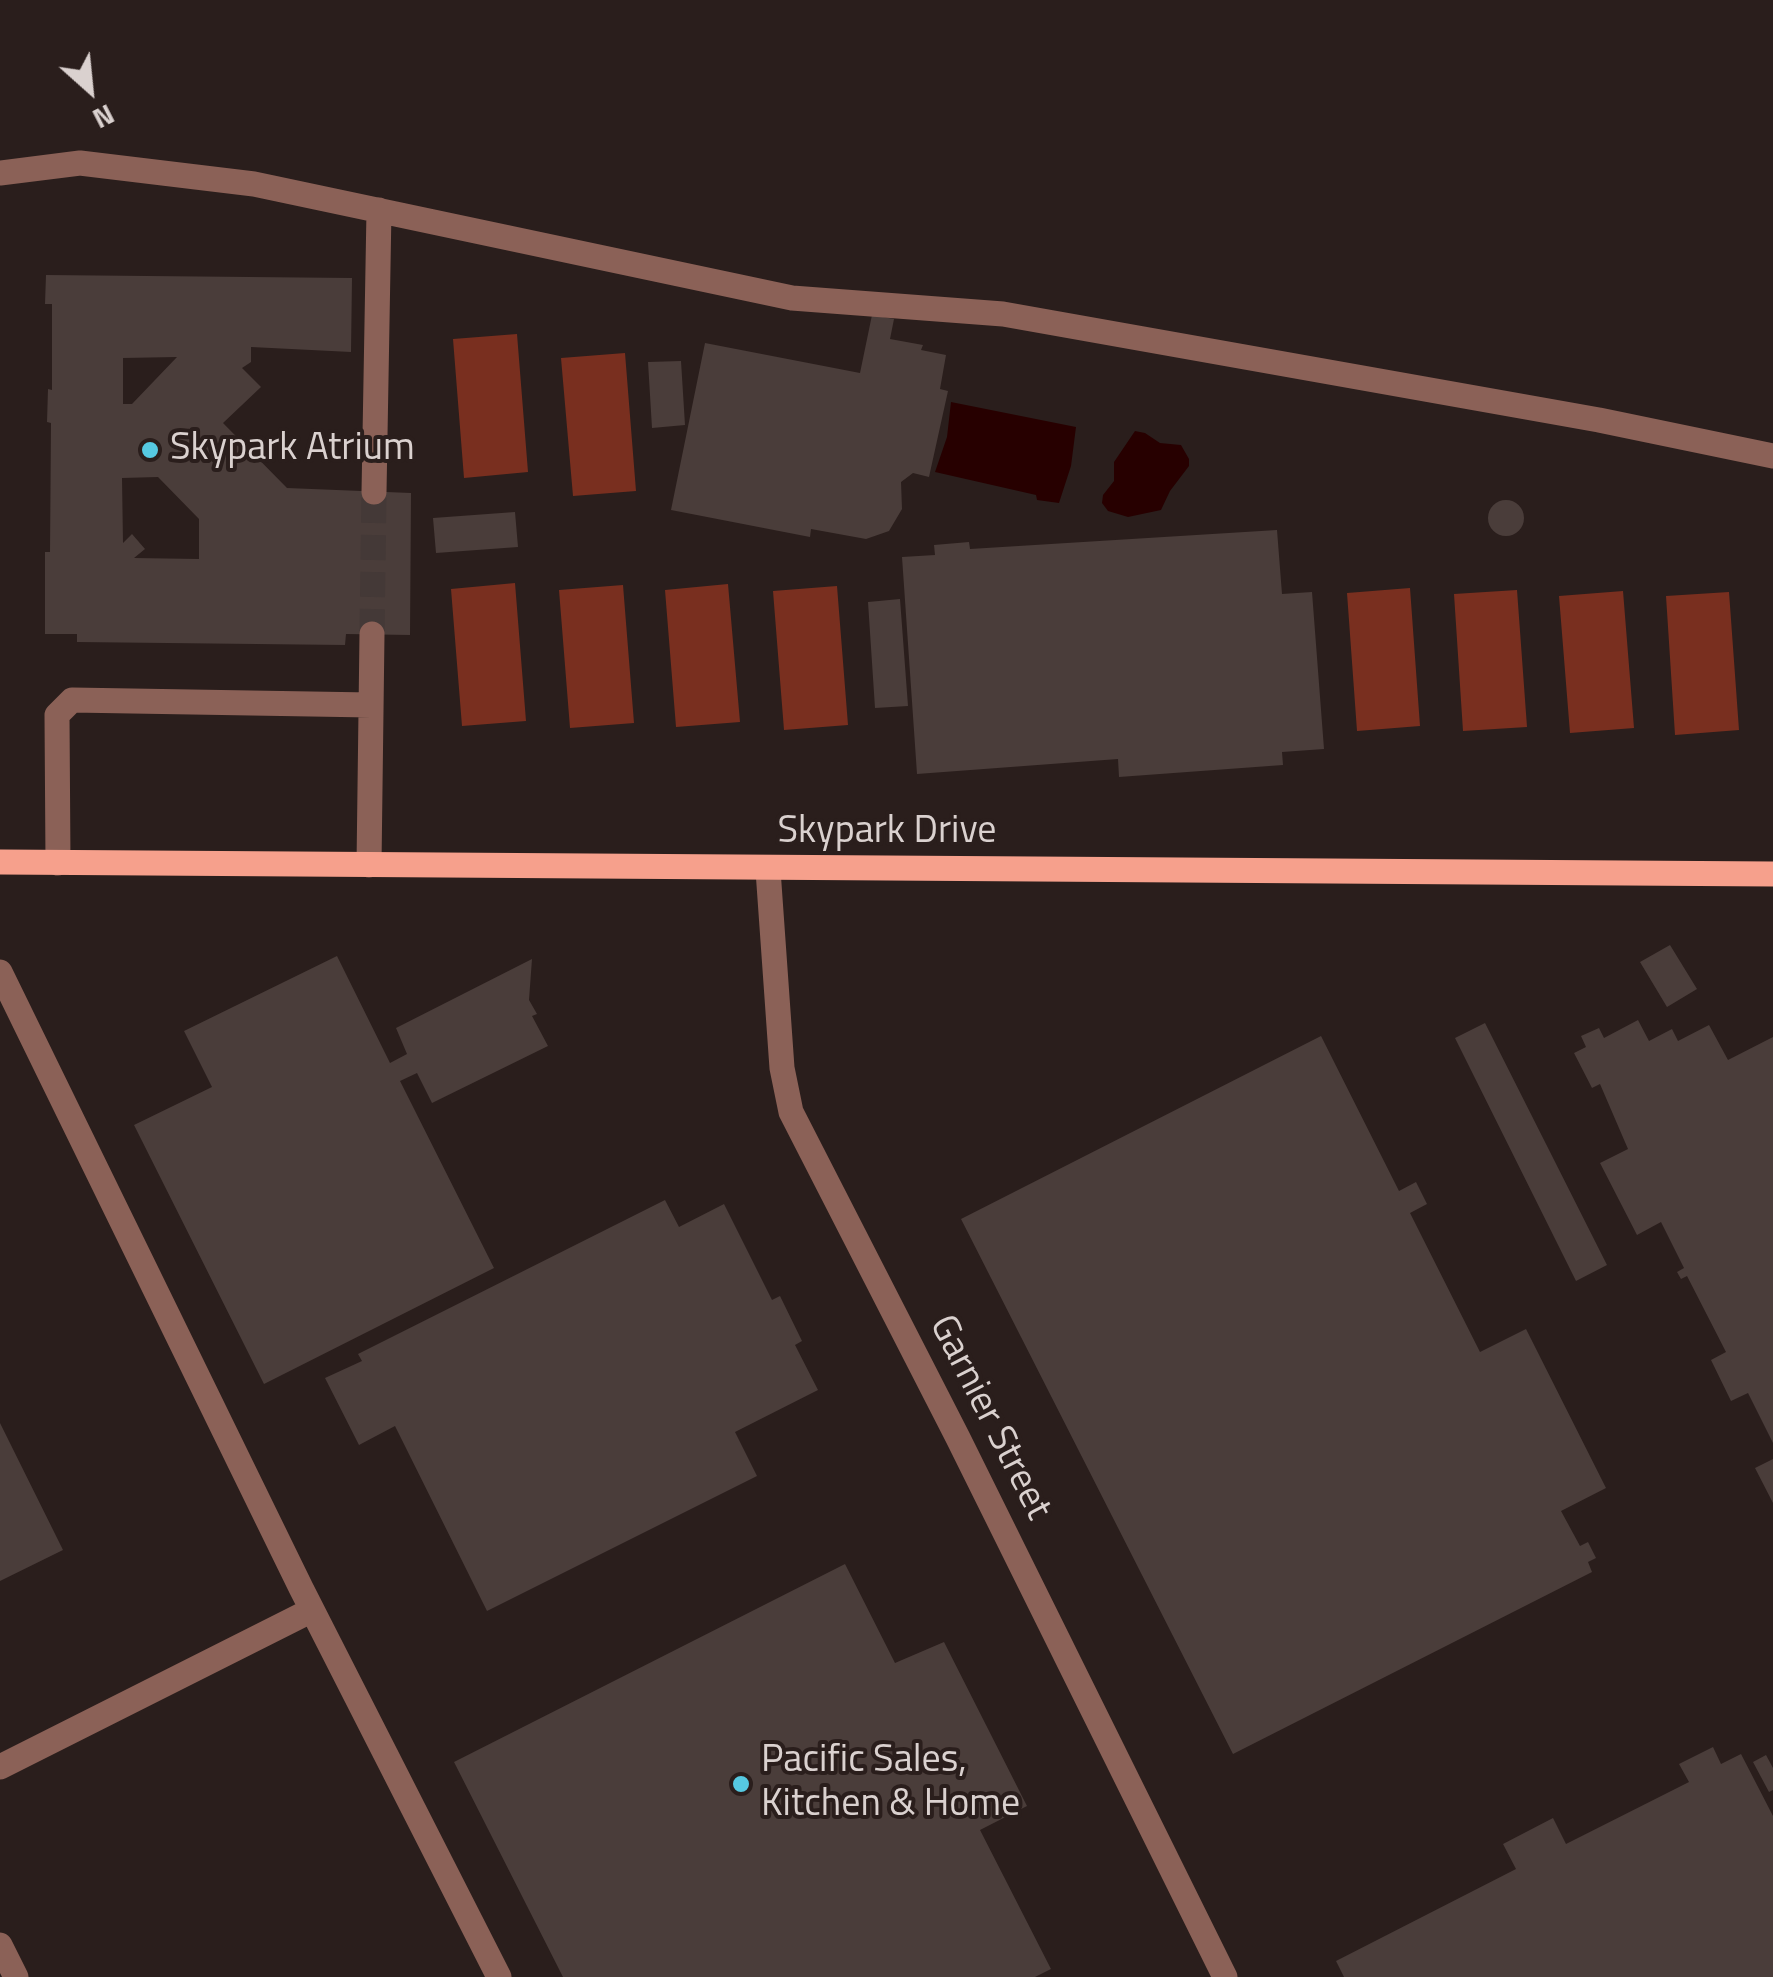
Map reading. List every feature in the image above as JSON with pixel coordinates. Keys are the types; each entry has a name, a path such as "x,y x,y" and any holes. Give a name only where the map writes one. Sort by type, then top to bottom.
{"main road":[{"name":"Skypark Drive","path":"0,862 1773,874"}],"street":[{"path":"0,173 80,163 254,184 792,298 1003,314 1599,420 1773,456"},
{"path":"374,492 379,210"},
{"path":"369,865 372,634"},
{"path":"58,863 57,715 72,700 371,705"},
{"name":"Garnier Street","path":"768,870 782,1068 791,1112 958,1438 1225,1977"},
{"path":"0,972 312,1610 500,1977"},
{"path":"0,1767 312,1610"},
{"path":"0,1946 16,1977"}],"shaded area":[{"path":"517,334 528,472 464,478 453,339"},
{"path":"625,353 636,491 573,496 561,358"},
{"path":"951,402 1076,427 1071,466 1059,503 935,472 947,437"},
{"path":"1135,431 1160,443 1181,445 1189,466 1161,510 1128,517 1108,511 1102,503 1114,481 1114,462"},
{"path":"515,583 526,721 462,726 451,589"},
{"path":"728,584 740,722 676,727 665,590"},
{"path":"623,585 634,723 570,728 559,590"},
{"path":"837,586 848,725 784,730 773,591"},
{"path":"1410,588 1420,726 1357,731 1347,593"},
{"path":"1517,590 1527,727 1463,731 1454,594"},
{"path":"1623,591 1634,728 1570,733 1559,596"},
{"path":"1729,592 1739,730 1675,735 1666,596"}],"building":[{"name":"Skypark Atrium","path":"46,275 352,278 351,352 251,347 251,362 242,368 261,387 223,423 287,488 411,493 410,635 346,634 345,645 77,642 77,634 45,634 45,552 50,552 51,423 47,422 48,389 52,390 52,304 45,304","holes":["177,357 132,404 123,404 123,358","158,477 199,519 199,559 134,558 145,549 132,534 123,543 122,478"]},
{"path":"872,315 894,319 890,339 923,345 921,350 946,355 940,389 948,391 929,477 913,473 901,482 902,509 889,531 866,539 811,529 810,537 671,510 705,343 860,373"},
{"path":"681,361 685,425 652,428 648,362"},
{"path":"1506,500 1519,505 1524,518 1519,531 1506,536 1493,531 1488,518 1493,505"},
{"path":"515,512 518,547 436,553 433,518"},
{"path":"1277,530 1282,594 1312,592 1324,749 1282,752 1283,765 1119,777 1118,759 917,774 902,557 935,555 934,545 969,542 970,549"},
{"path":"900,599 908,706 875,708 868,602"},
{"path":"1670,945 1697,989 1667,1007 1640,962"},
{"path":"337,956 390,1063 407,1054 396,1028 532,959 529,1000 537,1014 532,1016 548,1046 432,1103 417,1073 400,1081 494,1268 264,1384 134,1125 212,1087 184,1031"},
{"path":"1638,1020 1649,1041 1672,1029 1678,1041 1709,1025 1728,1060 1773,1037 1773,1443 1748,1393 1731,1401 1711,1360 1726,1352 1687,1276 1681,1279 1677,1272 1684,1268 1661,1222 1637,1235 1600,1163 1628,1149 1600,1084 1592,1088 1574,1053 1586,1047 1581,1036 1599,1028 1604,1038"},
{"path":"1485,1023 1607,1265 1576,1281 1455,1038"},
{"path":"1321,1036 1399,1191 1416,1182 1427,1204 1410,1213 1480,1352 1526,1329 1606,1488 1561,1511 1580,1546 1588,1542 1596,1558 1588,1562 1592,1572 1233,1754 961,1219"},
{"path":"665,1200 679,1227 724,1204 772,1300 780,1296 802,1341 795,1345 818,1390 735,1432 757,1476 487,1611 395,1426 359,1445 325,1378 362,1361 358,1354"},
{"path":"0,1423 63,1550 0,1581"},
{"path":"1773,1459 1773,1503 1755,1468"},
{"name":"Pacific Sales, Kitchen & Home","path":"845,1564 895,1663 944,1642 1027,1806 980,1830 1051,1969 1035,1977 563,1977 454,1762"},
{"path":"1713,1747 1721,1764 1741,1754 1773,1816 1773,1977 1344,1977 1336,1961 1516,1869 1503,1844 1553,1818 1566,1844 1689,1782 1679,1764"},
{"path":"1766,1755 1773,1768 1773,1790 1769,1792 1753,1762"}],"tunnel":[{"path":"372,634 374,492"}],"place":[{"name":"Skypark Atrium","path":"150,450"},
{"name":"Pacific Sales, Kitchen & Home","path":"741,1784"}]}
